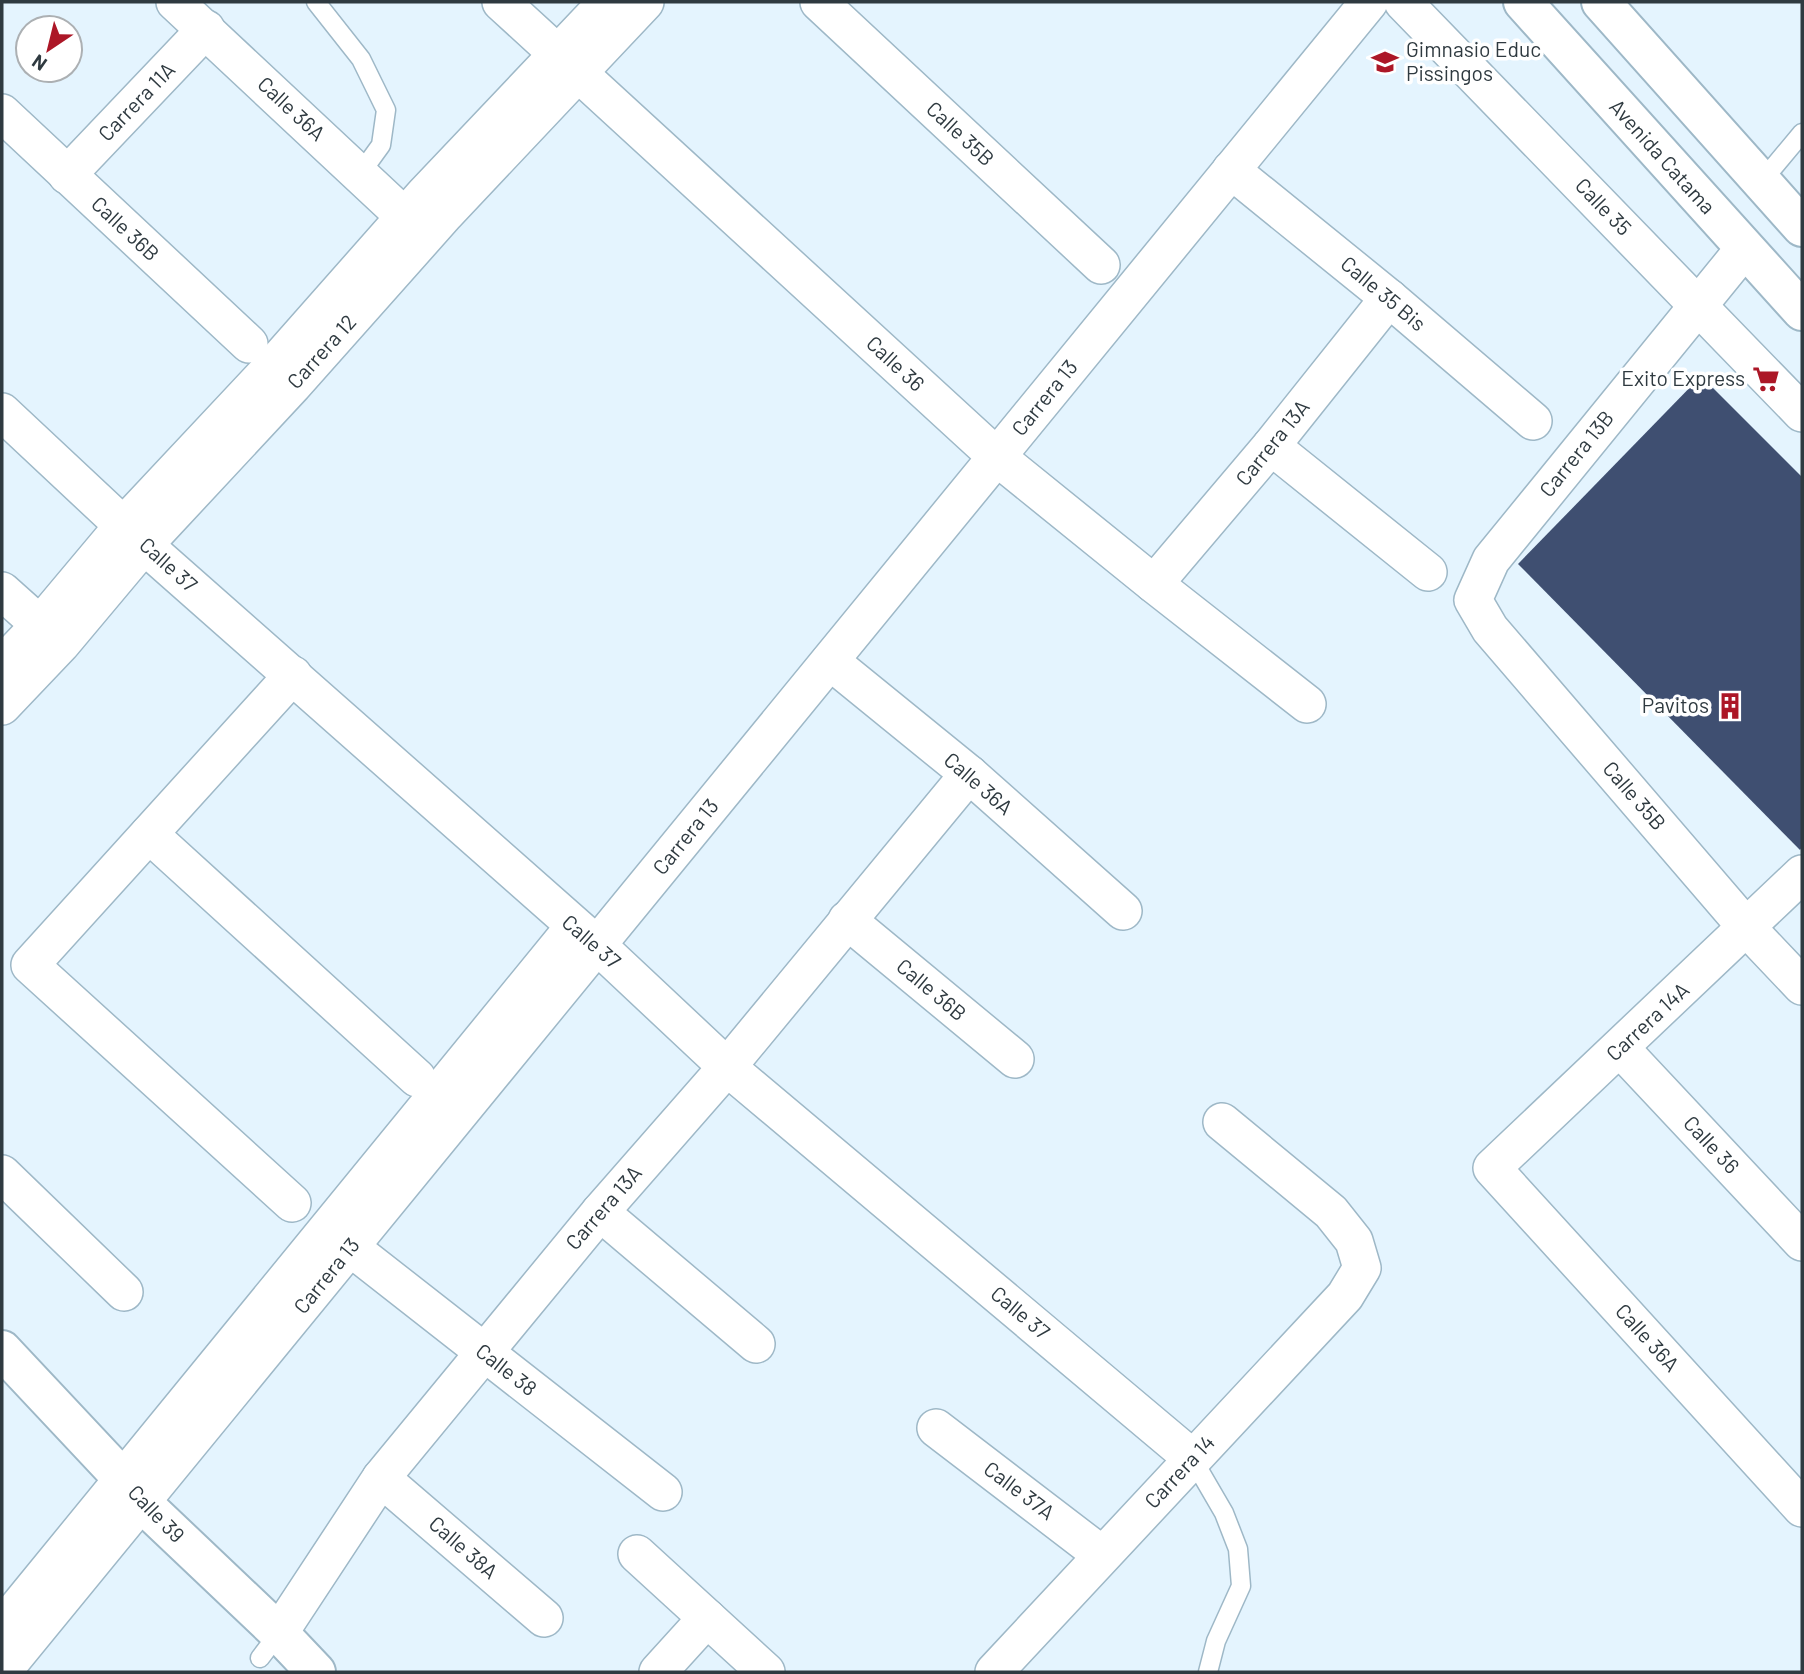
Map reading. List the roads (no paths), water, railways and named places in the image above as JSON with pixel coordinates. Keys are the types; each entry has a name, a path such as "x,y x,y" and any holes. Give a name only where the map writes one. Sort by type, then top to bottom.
{"main road":[{"name":"Avenida Catama","path":"1523,2 1802,311"},
{"path":"1601,2 1802,227"},
{"name":"Calle 39","path":"2,1350 269,1645 316,1672"}],"street":[{"name":"Calle 36A","path":"175,2 360,174 425,209"},
{"name":"Calle 36","path":"502,2 997,457 1307,704"},
{"name":"Carrera 12","path":"568,64 607,2"},
{"name":"Carrera 12","path":"2,706 61,644 134,535 273,366 568,64 645,2"},
{"name":"Calle 35B","path":"819,2 1101,265"},
{"name":"Carrera 13","path":"2,1672 132,1491 585,936 830,662 1369,2"},
{"name":"Calle 35","path":"1403,2 1802,413"},
{"name":"Carrera 11A","path":"67,174 206,29"},
{"name":"Calle 36B","path":"2,113 249,344"},
{"name":"Calle 35 Bis","path":"1231,170 1533,421"},
{"name":"Carrera 13B","path":"1473,600 1491,560 1745,248"},
{"name":"Carrera 13A","path":"1154,584 1271,446 1388,298"},
{"name":"Calle 37","path":"2,412 134,535 585,936 727,1067 1192,1458"},
{"path":"1271,446 1429,572"},
{"name":"Carrera 12","path":"2,665 134,535"},
{"path":"2,591 40,625"},
{"name":"Calle 35B","path":"1473,600 1490,629 1747,928 1802,986"},
{"name":"Calle 36A","path":"830,662 969,774 1123,911"},
{"path":"292,1203 30,965 293,675"},
{"name":"Carrera 13A","path":"269,1645 381,1478 483,1352 600,1212 727,1067 969,774"},
{"path":"149,834 417,1078"},
{"name":"Carrera 14A","path":"1492,1168 1802,874"},
{"name":"Calle 36B","path":"847,920 1015,1059"},
{"name":"Carrera 13","path":"2,1627 132,1491 350,1247 585,936"},
{"name":"Calle 36","path":"1620,1048 1802,1242"},
{"name":"Carrera 14","path":"994,1672 1345,1296 1362,1268 1354,1241 1331,1212 1222,1122"},
{"name":"Calle 36A","path":"1492,1168 1802,1508"},
{"path":"4,1180 124,1292"},
{"path":"600,1212 756,1344"},
{"name":"Calle 38","path":"350,1247 663,1492"},
{"name":"Calle 37A","path":"936,1428 1102,1555"},
{"name":"Calle 38A","path":"381,1478 544,1618"},
{"path":"637,1554 766,1672"},
{"path":"658,1672 707,1618"}],"lane":[{"path":"316,2 360,60 386,110 381,145 360,174"},
{"path":"1762,181 1802,133"},
{"path":"1192,1458 1224,1513 1238,1549 1241,1586 1216,1641 1208,1672"}],"place":[{"name":"Gimnasio Educ Pissingos","path":"1385,62"},
{"name":"Exito Express","path":"1766,379"},
{"name":"Pavitos","path":"1730,706"}]}
